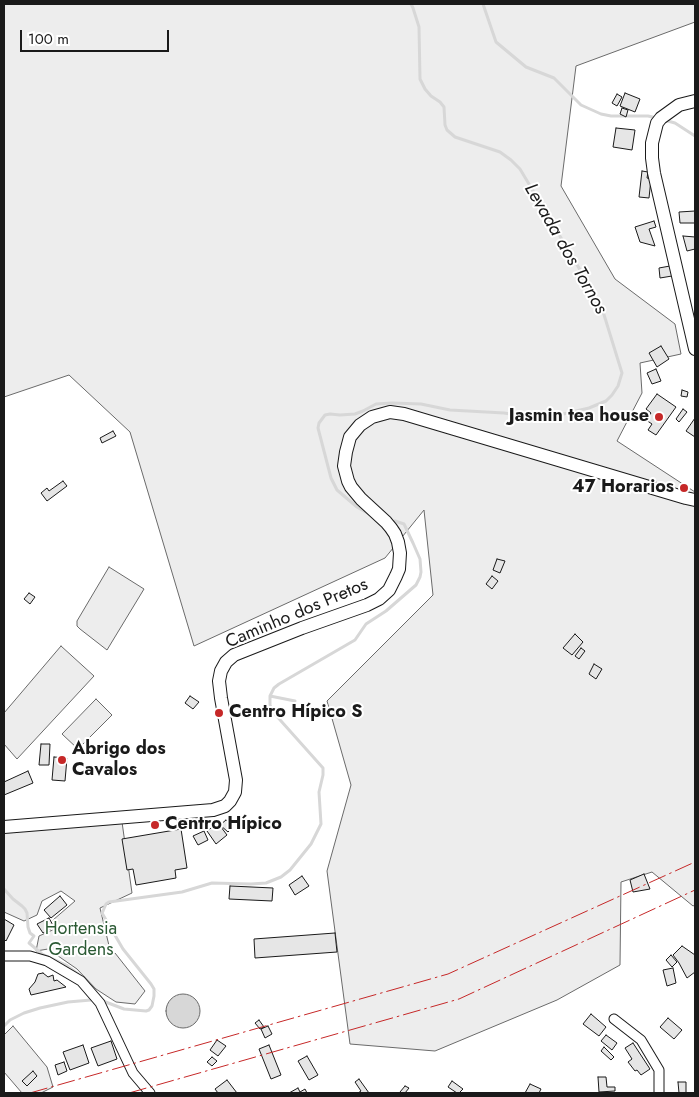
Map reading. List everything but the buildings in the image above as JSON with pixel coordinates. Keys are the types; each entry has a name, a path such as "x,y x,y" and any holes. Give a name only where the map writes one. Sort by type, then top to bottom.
{"main road":[{"path":"695,101 679,105 659,121 652,143 654,173 695,349"},
{"name":"Caminho dos Pretos","path":"4,827 213,810 225,806 230,801 235,792 236,780 219,681 221,671 226,662 234,655 302,628 368,605 379,599 389,590 399,569 400,553 395,534 352,487 348,481 344,466 350,437 360,425 372,417 390,412 404,414 695,500"}],"street":[{"path":"4,956 30,956 47,961 81,981 100,1003 133,1072 150,1093"},
{"path":"614,1018 641,1040 655,1062 659,1070 659,1093"}],"green space":[{"path":"4,4 695,4 695,22 576,66 561,186 615,279 675,324 681,354 640,363 642,393 617,441 695,492 695,905 693,906 652,872 621,882 620,965 557,1000 435,1051 350,1044 327,871 351,785 327,701 433,595 424,510 385,558 194,646 130,432 69,375 4,397"},
{"path":"109,567 144,589 107,650 80,629 77,626 77,621"},
{"path":"61,646 94,676 17,759 4,744 4,713"},
{"path":"96,699 112,715 78,749 62,734"},
{"name":"Hortensia Gardens","path":"122,822 132,893 100,908 111,954 115,953 145,991 135,1004 116,1002 96,989 77,969 48,949 36,951 39,936 57,928 53,920 75,901 61,891 42,901 37,915 24,921 4,912 4,826"},
{"path":"13,1026 47,1067 53,1087 41,1093 22,1093 4,1072 4,1035"}],"shaded area":[{"path":"183,994 195,999 200,1011 195,1023 183,1028 171,1023 166,1011 171,999"}],"waterway":[{"name":"Levada dos Tornos","path":"369,514 357,507 337,490 331,478 318,428 325,415 355,414 376,404 392,403 421,404 450,410 504,413 536,418 559,415 589,408 606,401 618,386 622,373 601,305 520,169 500,152 455,137 447,130 444,107 431,96 420,79 419,27 411,4"},
{"path":"483,4 496,42 526,67 554,78 581,105 601,114 611,116 648,116 657,118"},
{"path":"664,120 675,123 695,136"},
{"name":"Levada dos Tornos","path":"103,1001 124,1009 146,1011 152,1006 154,996 154,989 151,984 123,949 102,913 106,904 109,902 182,892 212,883 266,883 281,877 290,870 311,844 321,824 319,792 323,768 273,712 270,705 270,696 274,688 279,684 355,640 366,624 386,611 416,585 421,572 420,559 404,524 395,521"},
{"path":"270,696 295,701"},
{"path":"4,889 27,913 28,927 30,933 34,936 29,943 42,954 66,965 78,974"},
{"name":"Levada dos Tornos","path":"4,1026 10,1020 40,1008 68,1002 91,1000"}],"power":[{"path":"30,1093 448,974 695,862"},
{"path":"129,1093 459,999 695,890"}],"place":[{"name":"Jasmin tea house","path":"659,417"},
{"name":"47 Horarios","path":"684,488"},
{"name":"Centro Hípico S","path":"219,713"},
{"name":"Abrigo dos Cavalos","path":"62,760"},
{"name":"Centro Hípico","path":"155,825"}]}
